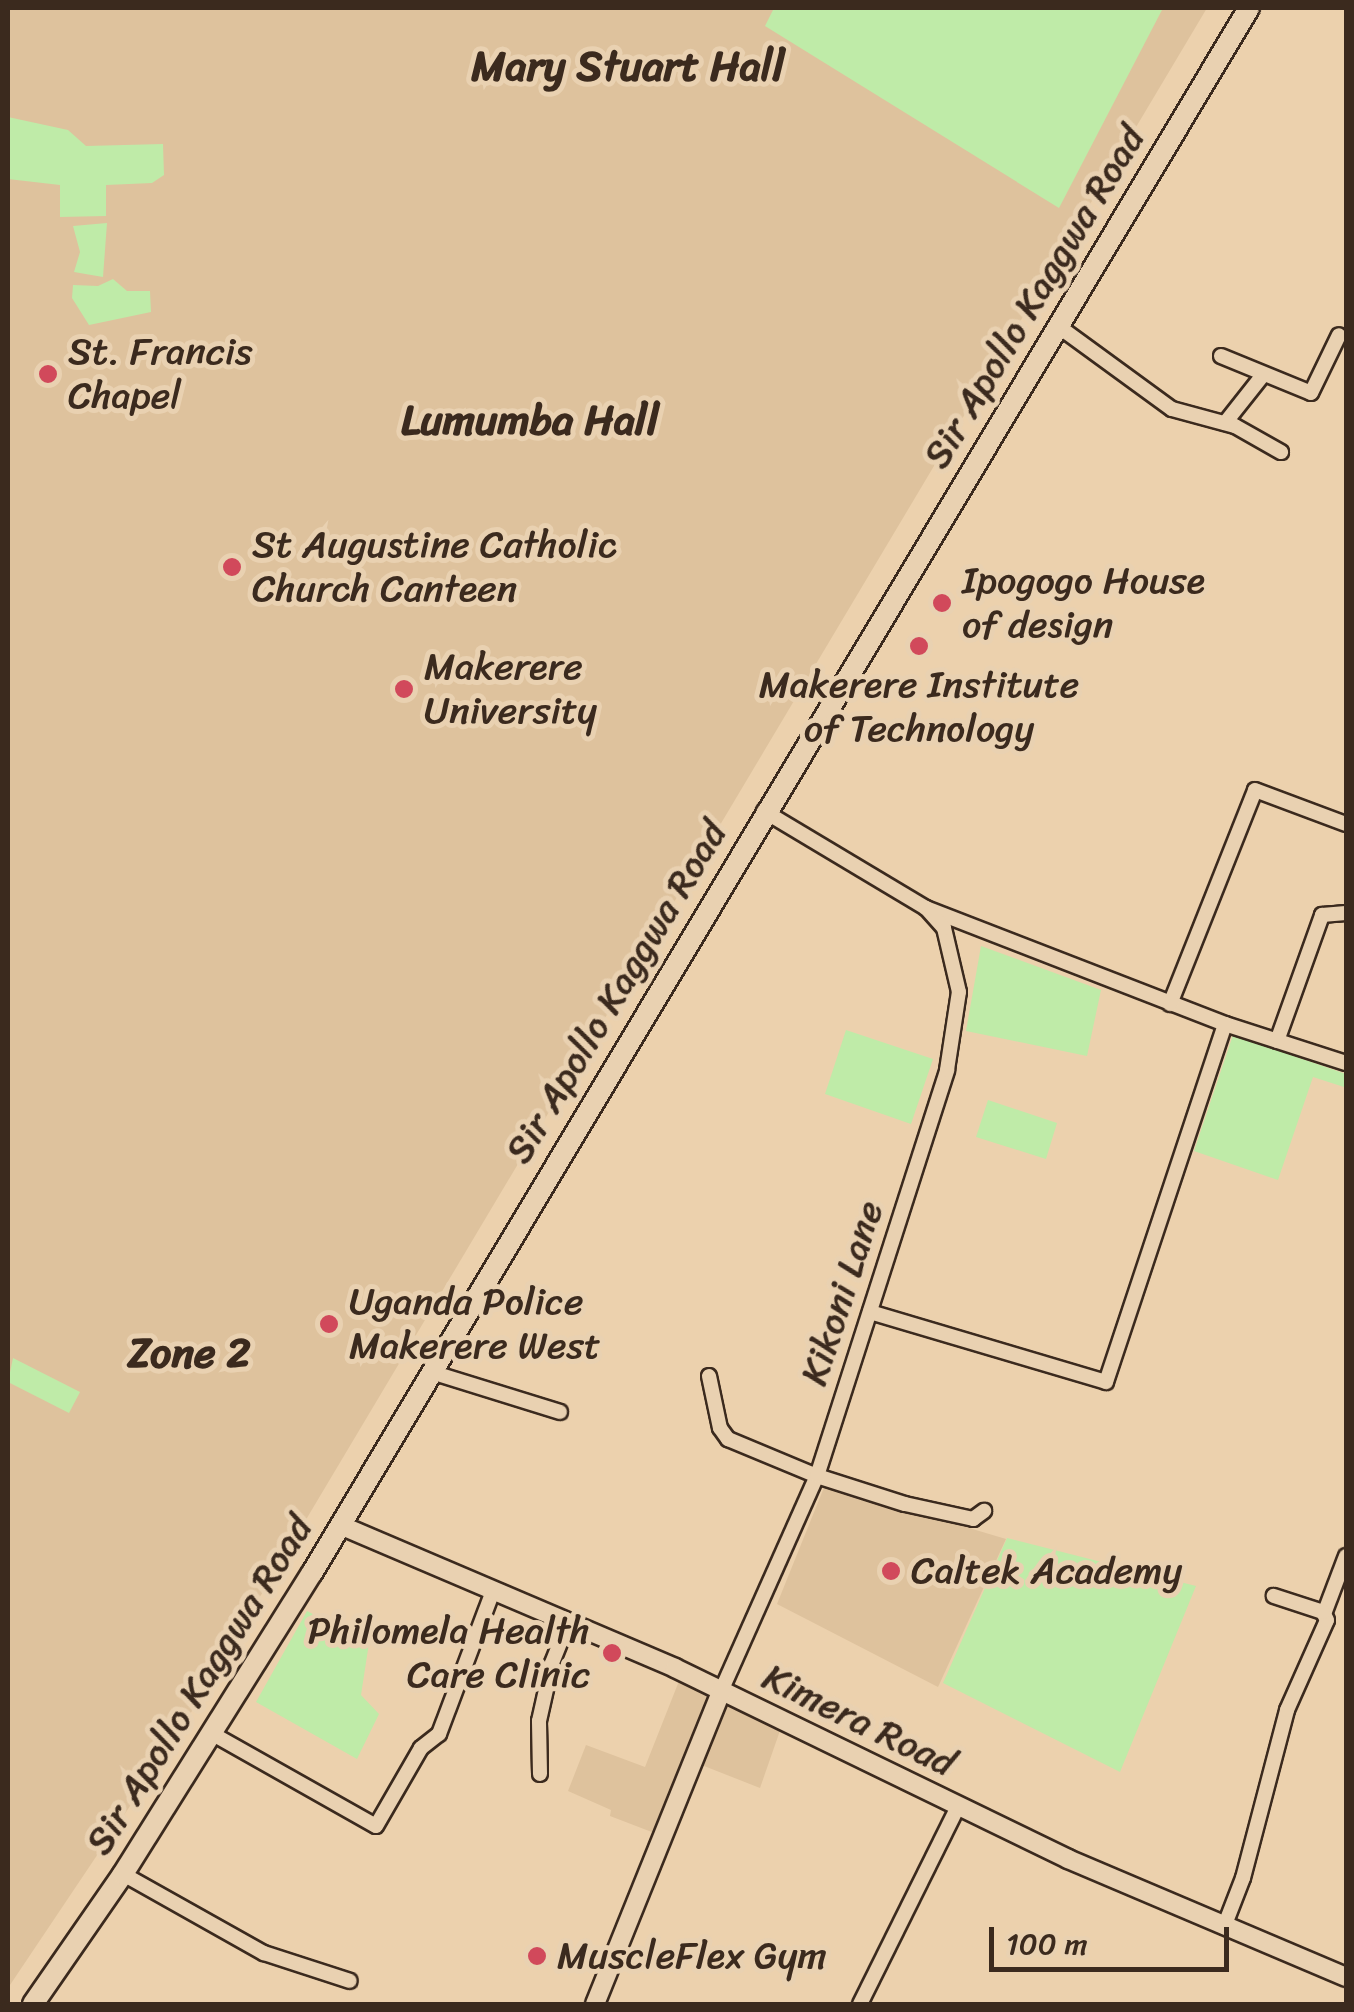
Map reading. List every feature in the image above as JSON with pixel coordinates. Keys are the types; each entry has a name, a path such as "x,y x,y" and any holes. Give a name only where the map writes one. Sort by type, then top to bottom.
{"main road":[{"name":"Sir Apollo Kaggwa Road","path":"32,2004 122,1874 340,1525 764,811 1249,8"}],"street":[{"path":"1058,326 1172,409 1194,418 1225,422 1281,452"},
{"path":"1221,356 1311,393 1339,335"},
{"path":"1225,422 1263,375"},
{"path":"1170,1004 1255,790 1346,824"},
{"path":"764,811 926,908 1170,1004 1346,1063"},
{"name":"Kikoni Lane","path":"722,1690 817,1476 946,1070 958,1012 950,945 944,928 926,908"},
{"path":"1278,1041 1322,915 1346,913"},
{"path":"870,1312 1106,1382 1225,1024"},
{"path":"431,1372 560,1412"},
{"path":"709,1376 723,1436 817,1476 967,1518 984,1512"},
{"name":"Kimera Road","path":"340,1525 722,1690 1224,1927 1346,1977"},
{"path":"1224,1927 1243,1878 1280,1729 1326,1625 1324,1614 1346,1556"},
{"path":"211,1733 376,1826 421,1748 439,1734 494,1591"},
{"path":"1274,1596 1324,1614"},
{"path":"540,1774 539,1720 552,1663 568,1623"},
{"path":"595,2004 722,1690"},
{"path":"860,2004 959,1805"},
{"path":"122,1874 264,1953 350,1980"}],"shaded area":[{"name":"Makerere University","path":"8,8 1207,8 177,1736 8,1988"},
{"name":"Caltek Academy","path":"825,1485 1006,1539 938,1687 777,1604"},
{"path":"681,1676 711,1687 657,1834 610,1816 611,1810 568,1791 586,1745 645,1767"},
{"path":"724,1695 783,1722 760,1788 699,1764"}],"green space":[{"path":"774,8 1163,8 1059,208 765,26"},
{"path":"8,117 68,130 86,146 163,144 164,175 152,183 106,185 106,216 60,217 60,185 8,179"},
{"path":"107,223 103,277 74,272 80,252 73,226"},
{"path":"113,279 127,291 150,291 151,312 89,325 72,298 73,285 98,286"},
{"path":"981,946 1101,990 1087,1056 966,1031"},
{"path":"846,1030 933,1059 911,1124 825,1094"},
{"path":"1233,1035 1346,1074 1344,1087 1313,1077 1278,1180 1194,1151"},
{"path":"988,1100 1057,1123 1046,1159 976,1137"},
{"path":"13,1358 80,1392 69,1413 8,1382"},
{"path":"1007,1538 1196,1586 1120,1772 943,1683"},
{"path":"307,1611 369,1643 361,1695 379,1714 357,1759 256,1702"}],"place":[{"name":"St. Francis Chapel","path":"48,374"},
{"name":"St Augustine Catholic Church Canteen","path":"232,567"},
{"name":"Ipogogo House of design","path":"942,603"},
{"name":"Makerere Institute of Technology","path":"919,646"},
{"name":"Makerere University","path":"404,689"},
{"name":"Uganda Police Makerere West","path":"329,1324"},
{"name":"Caltek Academy","path":"891,1571"},
{"name":"Philomela Health Care Clinic","path":"612,1653"},
{"name":"MuscleFlex Gym","path":"537,1956"}],"district":[{"name":"Mary Stuart Hall","path":"628,66"},
{"name":"Lumumba Hall","path":"530,420"},
{"name":"Zone 2","path":"189,1353"}]}
